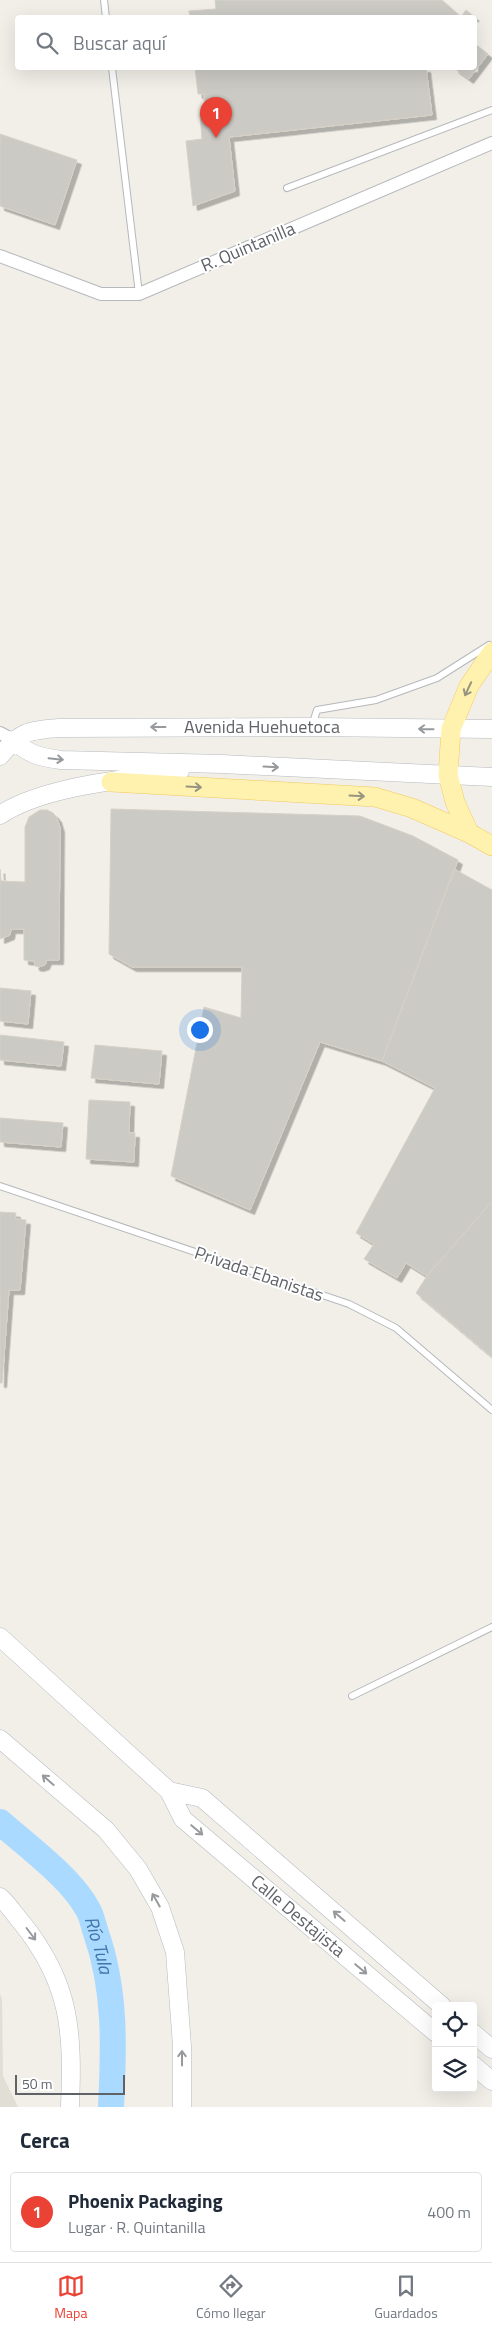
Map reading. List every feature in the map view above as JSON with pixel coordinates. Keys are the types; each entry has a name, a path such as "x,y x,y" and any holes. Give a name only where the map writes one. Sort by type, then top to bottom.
{"main road":[{"path":"469,832 455,802 448,775 451,729 469,686 492,652"},
{"name":"Avenida Huehuetoca","path":"7,736 32,730 59,728 312,727 492,729"},
{"path":"0,756 7,736 26,752 40,757 61,760 222,764 492,777"},
{"path":"0,815 28,799 111,782 222,764"},
{"path":"111,782 374,797 412,808 469,832 492,846"},
{"name":"Calle Destajista","path":"0,1637 169,1791 183,1819 432,2030"},
{"path":"0,1739 106,1830 138,1869 160,1906 175,1952 182,2046 182,2107"},
{"name":"Calle Destajista","path":"169,1791 202,1798 438,2002"},
{"path":"0,1897 35,1939 60,1986 70,2029 70,2107"},
{"path":"303,1920 320,1900"},
{"path":"378,1984 394,1963"},
{"path":"477,2036 492,2049"},
{"path":"477,2068 492,2081"}],"street":[{"name":"R. Quintanilla","path":"0,256 101,294 139,294 492,143"}],"lane":[{"path":"104,0 106,15"},
{"path":"112,70 139,294"},
{"path":"287,188 492,110"},
{"path":"312,727 317,710 376,700 437,678 492,643"},
{"name":"Privada Ebanistas","path":"0,1186 349,1304 396,1328 492,1410"},
{"path":"352,1696 492,1627"}],"shaded area":[{"path":"0,1994 2,1999 3,2076 18,2107 0,2107"}],"building":[{"path":"215,0 442,0 459,15 190,15 189,11 216,9"},
{"path":"466,10 472,15 462,15"},
{"path":"477,45 488,54 477,68"},
{"path":"195,70 426,70 432,115 229,137 235,191 193,206 186,141 202,139 200,113 206,113 204,94 198,94"},
{"path":"457,70 476,70 469,79"},
{"path":"0,134 77,160 55,225 0,206"},
{"path":"111,809 360,816 413,836 458,860 382,1061 320,1042 250,1210 171,1176 204,1007 241,1018 242,967 132,967 109,954"},
{"path":"40,810 47,810 53,813 57,818 60,828 59,960 47,960 45,965 39,967 35,966 34,961 24,960 24,929 11,929 10,935 0,939 0,869 1,881 25,882 25,827 29,817"},
{"path":"454,869 492,890 492,1201 427,1276 406,1263 397,1278 364,1259 374,1244 356,1233 435,1088 382,1061"},
{"path":"0,988 31,991 28,1024 0,1021"},
{"path":"0,1035 64,1042 61,1066 0,1060"},
{"path":"95,1045 162,1051 159,1084 91,1078"},
{"path":"89,1100 130,1102 129,1133 135,1133 134,1162 86,1159"},
{"path":"0,1118 63,1123 61,1147 0,1142"},
{"path":"492,1201 492,1357 416,1293 427,1276"},
{"path":"0,1212 16,1213 15,1219 26,1220 20,1290 9,1290 2,1383 0,1383"}],"waterway":[{"name":"Río Tula","path":"0,1822 35,1851 70,1885 90,1914 103,1954 110,1998 113,2041 111,2107"}],"place":[{"name":"Phoenix Packaging","path":"216,138"}]}
